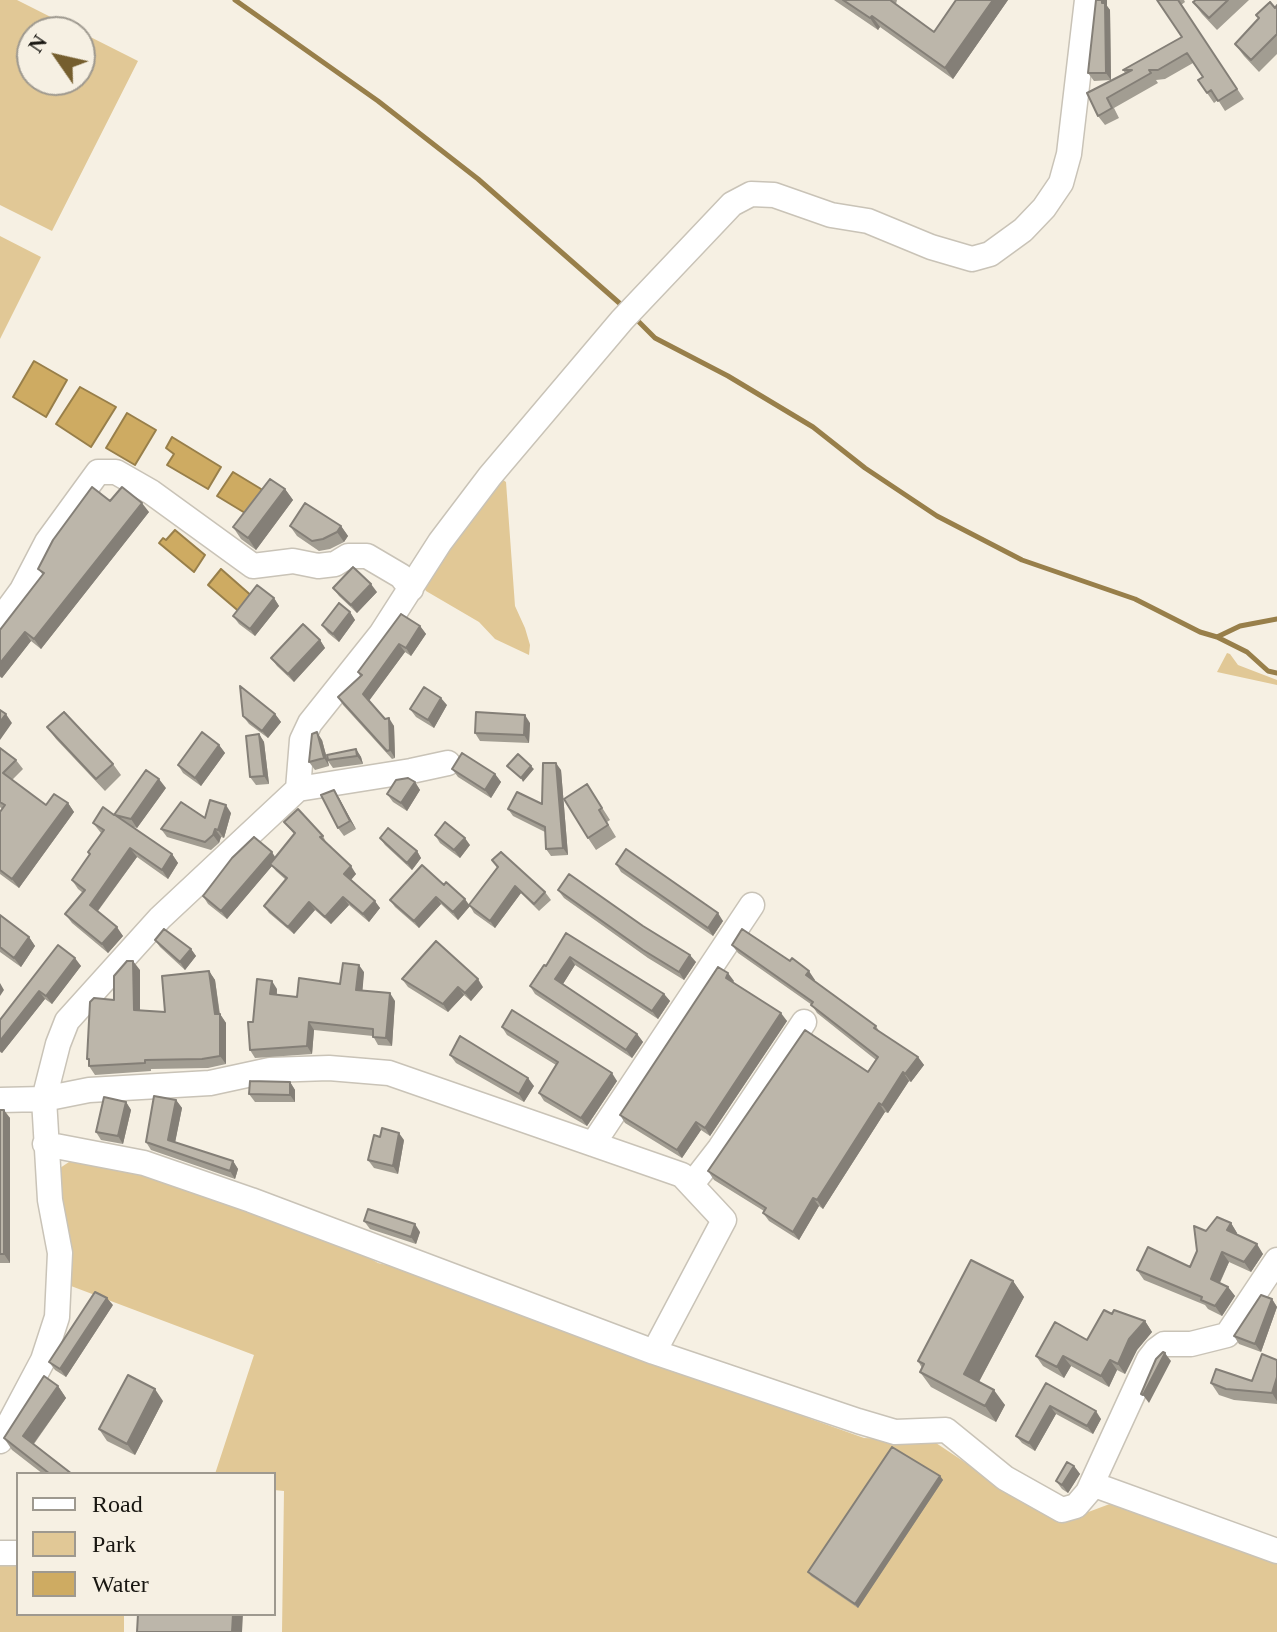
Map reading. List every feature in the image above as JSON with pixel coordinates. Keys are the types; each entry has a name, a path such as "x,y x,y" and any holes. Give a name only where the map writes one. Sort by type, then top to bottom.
{"street":[{"path":"298,789 302,740 310,723 381,634 440,542 490,476 631,311 732,204 751,194 774,195 831,215 868,221 931,247 972,259 990,254 1023,230 1044,208 1061,183 1069,154 1087,0"},
{"path":"0,620 22,590 47,542 98,472 116,472 151,492 253,566 293,561 318,566 335,564 348,556 367,556 401,576 411,589"},
{"path":"0,1441 43,1360 57,1317 60,1253 50,1200 44,1099 67,1021 160,918 298,789 448,763"},
{"path":"593,1144 752,905"},
{"path":"692,1184 720,1148 804,1022"},
{"path":"0,1100 44,1099 89,1090 210,1083 270,1070 329,1068 389,1073 682,1175 724,1220 654,1352"},
{"path":"45,1144 144,1163 251,1200 654,1352 895,1432 946,1430 1005,1478 1062,1510 1076,1506 1092,1484 1149,1359 1156,1350 1164,1344 1191,1344 1227,1335 1277,1260"},
{"path":"1092,1484 1277,1551"}],"green space":[{"path":"0,0 17,0 49,16 16,16 16,96 96,96 96,40 138,61 52,231 0,205"},
{"path":"0,236 41,257 0,339"},
{"path":"499,477 506,482 515,606 530,645 529,655 495,639 479,622 426,591 423,585"},
{"path":"1227,653 1238,665 1277,680 1277,685 1217,672"},
{"path":"72,1160 144,1173 357,1251 378,1263 412,1271 864,1438 933,1441 1023,1501 1075,1517 1115,1502 1277,1559 1277,1632 282,1632 284,1491 276,1490 276,1472 216,1472 254,1355 71,1286 57,1182 60,1168"},
{"path":"0,1563 16,1563 16,1616 124,1616 124,1632 0,1632"}],"water":[{"path":"34,361 67,380 46,417 13,397"},
{"path":"80,387 116,407 91,447 56,424"},
{"path":"127,413 156,430 135,465 106,448"},
{"path":"172,437 221,467 208,489 167,465 174,454 166,448"},
{"path":"233,472 266,492 250,516 217,496"},
{"path":"175,530 205,555 194,572 159,543"},
{"path":"221,569 254,598 242,614 208,585"}],"building":[{"path":"843,0 890,0 934,32 956,0 993,0 945,68 872,16 870,18"},
{"path":"1096,0 1105,3 1106,73 1088,73"},
{"path":"1157,0 1178,0 1237,89 1218,101 1211,90 1207,93 1198,80 1203,77 1187,53 1158,70 1149,70 1151,73 1107,98 1112,108 1098,116 1087,93 1132,70 1123,70 1182,37"},
{"path":"1228,0 1209,18 1193,2"},
{"path":"1270,2 1275,8 1277,5 1277,34 1251,60 1235,44 1259,18 1256,15"},
{"path":"270,479 285,489 248,538 233,527"},
{"path":"92,487 110,501 122,487 142,503 34,639 25,632 0,663 0,630 44,573 38,569 53,540"},
{"path":"305,503 341,526 337,532 312,541 290,526"},
{"path":"353,567 371,584 351,605 333,588"},
{"path":"257,585 274,598 250,629 233,616"},
{"path":"339,603 350,612 333,634 322,625"},
{"path":"401,614 420,626 406,648 399,644 363,694 385,719 389,718 390,750 387,751 338,697 362,675 358,672"},
{"path":"303,624 320,640 288,674 271,658"},
{"path":"240,686 275,714 262,731 243,716"},
{"path":"424,687 441,698 428,720 410,709"},
{"path":"64,712 113,764 96,779 47,727"},
{"path":"476,712 525,715 524,735 475,733"},
{"path":"202,732 219,745 195,778 178,765"},
{"path":"317,732 324,758 309,762 312,734"},
{"path":"259,734 264,776 250,777 246,736"},
{"path":"0,748 16,760 3,773 46,805 54,794 68,803 12,879 0,870 0,812 5,805 0,802"},
{"path":"356,749 357,756 328,760 327,755"},
{"path":"462,753 495,774 485,790 452,769"},
{"path":"518,754 531,766 521,778 507,766"},
{"path":"543,763 556,763 563,848 546,849 545,827 508,809 517,792 542,804"},
{"path":"146,770 159,779 131,819 115,815 172,854 162,870 130,848 90,905 117,927 102,944 65,914 85,890 72,880 104,830 93,823 103,807 114,815"},
{"path":"408,778 415,782 401,803 387,794 396,780"},
{"path":"587,784 602,808 599,810 608,825 588,838 564,799"},
{"path":"334,790 350,821 338,828 321,795"},
{"path":"210,800 226,805 218,830 215,829 205,842 161,829 181,802 205,818"},
{"path":"298,809 323,836 320,837 351,866 344,874 375,901 363,914 343,897 325,917 309,902 288,927 264,906 287,878 270,864 295,833 284,822"},
{"path":"445,822 465,838 454,850 435,835"},
{"path":"388,828 417,851 407,863 380,838"},
{"path":"254,837 272,852 221,911 203,896 232,858"},
{"path":"626,849 718,913 708,928 616,864"},
{"path":"501,852 545,892 534,904 515,886 490,921 469,905 498,867 492,860"},
{"path":"422,865 465,899 453,912 436,897 414,921 390,900"},
{"path":"569,874 690,955 679,972 558,890"},
{"path":"0,915 29,937 14,958 0,947"},
{"path":"164,929 191,949 180,962 155,940"},
{"path":"742,929 790,961 792,958 809,971 806,975 876,1026 874,1028 918,1057 905,1074 903,1072 882,1105 879,1103 793,1232 763,1213 766,1208 708,1171 805,1030 868,1072 878,1057 811,1005 813,1002 732,945"},
{"path":"566,933 664,994 652,1011 570,957 555,979 637,1034 626,1050 530,986"},
{"path":"436,941 478,979 465,993 458,987 443,1004 402,979"},
{"path":"58,945 75,958 46,996 39,991 0,1041 0,1020"},
{"path":"127,961 133,961 134,1010 165,1012 162,976 209,971 215,1014 220,1014 220,1056 89,1066 90,1002 94,998 114,1000 114,976"},
{"path":"343,963 359,965 356,990 390,993 386,1038 373,1037 373,1029 309,1022 307,1046 250,1050 248,1022 253,1022 257,979 272,981 270,994 297,997 299,978 340,984"},
{"path":"718,967 728,973 726,978 781,1013 705,1128 696,1122 677,1150 620,1115"},
{"path":"512,1010 612,1073 581,1118 539,1093 558,1062 502,1027"},
{"path":"460,1036 528,1078 519,1094 450,1055"},
{"path":"250,1081 290,1082 290,1095 249,1094"},
{"path":"154,1096 176,1100 168,1140 233,1161 230,1171 146,1142"},
{"path":"104,1097 126,1102 118,1136 96,1132"},
{"path":"0,1110 4,1110 4,1254 0,1254"},
{"path":"382,1128 399,1133 393,1166 368,1160 374,1135 380,1137"},
{"path":"368,1209 415,1224 411,1237 364,1221"},
{"path":"1217,1217 1231,1223 1227,1230 1257,1244 1244,1262 1222,1252 1211,1279 1228,1287 1215,1306 1201,1300 1202,1297 1137,1270 1148,1247 1190,1267 1197,1251 1194,1226 1206,1231"},
{"path":"971,1260 1013,1281 964,1374 994,1390 985,1406 920,1372 924,1364 918,1361"},
{"path":"95,1292 107,1298 60,1369 49,1362"},
{"path":"1261,1295 1272,1299 1255,1344 1234,1336"},
{"path":"1104,1310 1112,1314 1114,1310 1145,1321 1129,1339 1118,1364 1110,1360 1101,1376 1063,1356 1057,1367 1036,1356 1055,1322 1087,1340"},
{"path":"1165,1353 1143,1395 1156,1359"},
{"path":"1262,1354 1277,1360 1277,1377 1272,1393 1226,1389 1211,1383 1216,1369 1252,1381"},
{"path":"128,1375 155,1389 127,1444 99,1429"},
{"path":"44,1376 58,1386 23,1436 69,1472 47,1472 4,1438"},
{"path":"1046,1383 1096,1411 1087,1426 1050,1406 1029,1443 1016,1436"},
{"path":"892,1447 940,1476 855,1604 808,1572"},
{"path":"1067,1462 1074,1466 1062,1485 1056,1481"},
{"path":"138,1616 233,1616 232,1632 137,1632"}],"waterway":[{"path":"235,0 378,101 478,179 625,308"},
{"path":"635,318 655,338 728,376 813,427 865,468 937,516 1022,560 1135,599 1247,652 1268,671 1277,673"},
{"path":"1217,637 1240,626 1277,619"}]}
